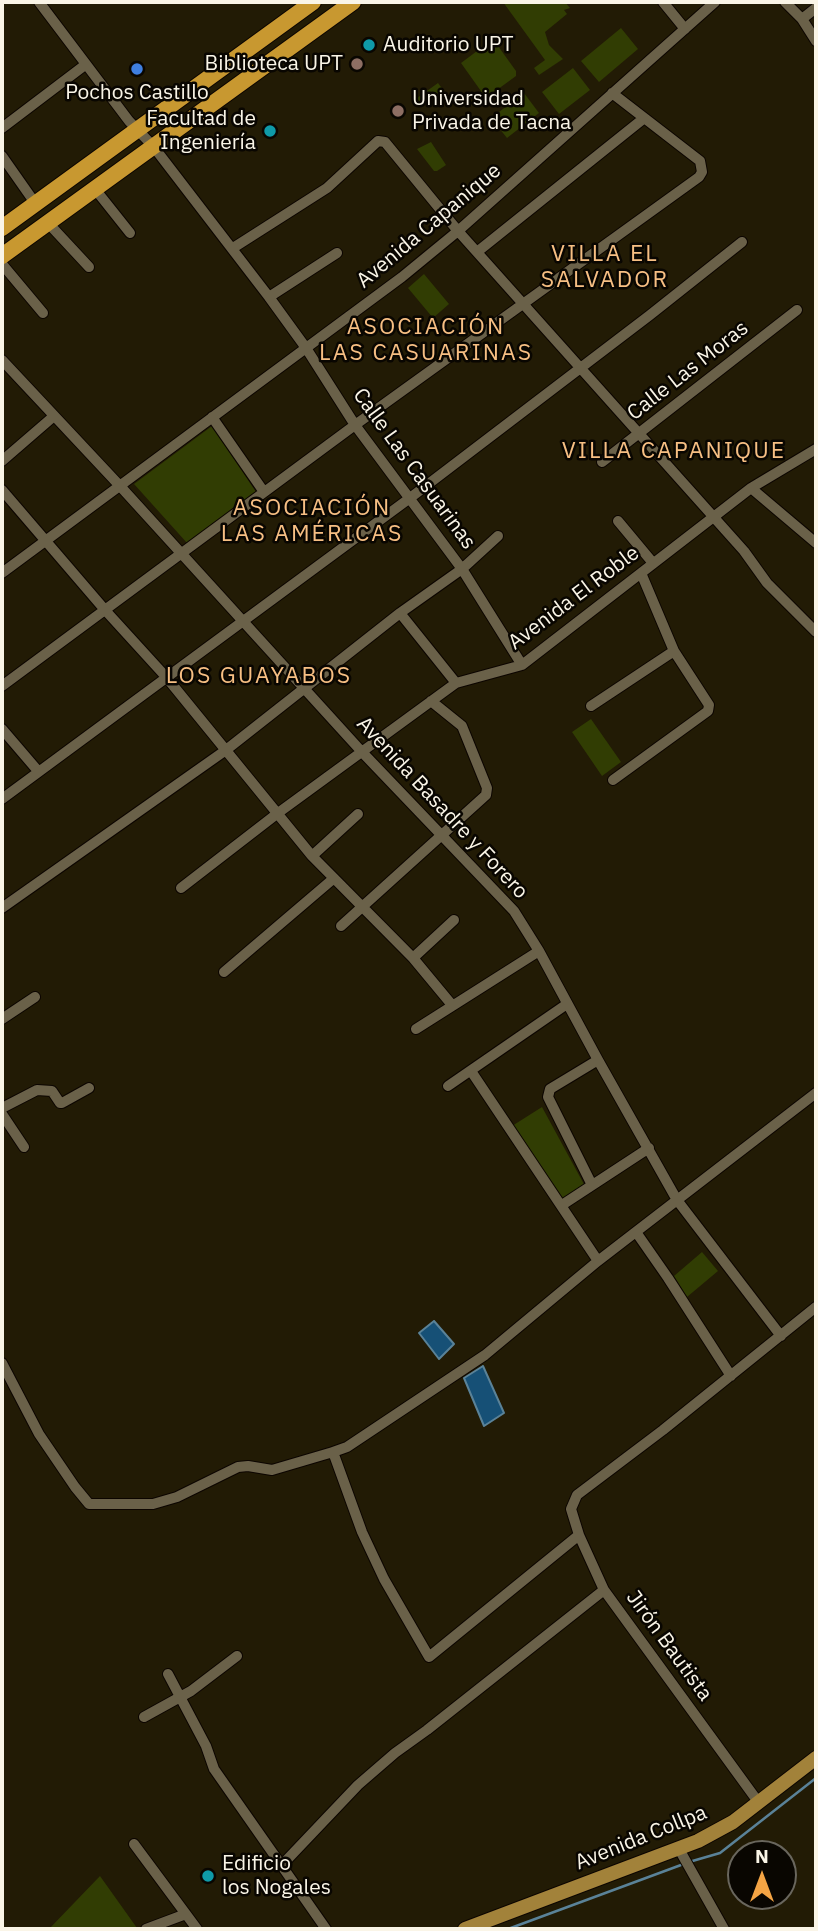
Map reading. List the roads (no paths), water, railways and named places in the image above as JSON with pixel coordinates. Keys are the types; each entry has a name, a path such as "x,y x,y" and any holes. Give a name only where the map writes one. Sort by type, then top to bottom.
{"highway":[{"path":"2,228 313,2"},
{"path":"2,256 352,2"},
{"path":"60,186 74,204"}],"main road":[{"name":"Avenida Collpa","path":"465,1929 679,1849 733,1822 816,1758"}],"street":[{"name":"Calle Las Casuarinas","path":"39,2 85,65 136,130 153,146 269,297 306,348 355,425 462,569 522,665"},
{"path":"663,2 685,29"},
{"name":"Avenida Capanique","path":"2,573 402,277 715,2"},
{"path":"785,2 802,19 816,41"},
{"path":"802,19 816,8"},
{"path":"2,128 85,65"},
{"path":"2,686 355,425 699,177 702,172 700,161 612,93"},
{"path":"477,252 643,119"},
{"path":"233,248 327,188 378,141 385,142 457,231 744,551 767,583 816,632"},
{"path":"2,156 35,204"},
{"path":"95,189 130,233"},
{"path":"49,224 89,267"},
{"path":"2,799 410,498 742,242"},
{"path":"269,297 337,253"},
{"path":"2,264 43,313"},
{"name":"Calle Las Moras","path":"602,462 797,310"},
{"name":"Avenida Basadre y Forero","path":"2,360 362,752 514,911 539,951 677,1200 781,1336"},
{"path":"2,461 54,416"},
{"path":"212,417 264,492"},
{"name":"Avenida El Roble","path":"181,888 431,701 456,684 522,665 751,488 816,449"},
{"path":"751,488 816,544"},
{"path":"2,490 167,678 312,856 413,958 452,1005"},
{"path":"618,521 653,563"},
{"path":"2,908 226,750 400,613 462,569 498,536"},
{"path":"613,780 708,711 708,702 674,651 641,572"},
{"path":"400,613 456,684"},
{"path":"591,706 674,651"},
{"path":"341,926 484,797 487,788 462,726 431,701"},
{"path":"2,729 38,771"},
{"path":"312,856 358,814"},
{"path":"223,972 333,878"},
{"path":"413,958 454,920"},
{"path":"416,1029 539,951"},
{"path":"2,1019 35,997"},
{"path":"447,1086 567,1004"},
{"path":"592,1185 548,1097 550,1089 598,1060"},
{"path":"471,1071 598,1261"},
{"path":"2,1108 37,1090 52,1091 62,1103 89,1088"},
{"path":"2,1363 39,1434 89,1504 153,1504 177,1497 238,1467 272,1470 333,1452 347,1447 485,1356 598,1261 816,1093"},
{"path":"2,1114 24,1147"},
{"path":"562,1205 649,1148"},
{"path":"636,1232 731,1376 816,1307"},
{"name":"Jirón Bautista","path":"731,1376 584,1489 573,1501 573,1519 604,1590 759,1803"},
{"path":"333,1452 362,1532 384,1579 429,1657 579,1535"},
{"path":"281,1866 358,1785 395,1753 604,1590"},
{"path":"144,1717 180,1698 237,1656"},
{"path":"168,1674 206,1746 214,1769 326,1929"},
{"path":"134,1844 197,1929"},
{"path":"679,1849 724,1929"},
{"path":"146,1929 186,1914"}],"water":[{"path":"434,1321 454,1344 439,1359 419,1333"},
{"path":"483,1366 504,1413 484,1426 464,1378"}],"waterway":[{"path":"689,1862 720,1853 816,1778"},
{"path":"508,1929 681,1865"}],"place":[{"name":"Auditorio UPT","path":"369,45"},
{"name":"Biblioteca UPT","path":"357,64"},
{"name":"Pochos Castillo","path":"137,69"},
{"name":"Universidad Privada de Tacna","path":"398,111"},
{"name":"Facultad de Ingeniería","path":"270,131"},
{"name":"Edificio los Nogales","path":"208,1876"}],"district":[{"name":"VILLA EL SALVADOR","path":"605,267"},
{"name":"ASOCIACIÓN LAS CASUARINAS","path":"426,340"},
{"name":"VILLA CAPANIQUE","path":"674,451"},
{"name":"ASOCIACIÓN LAS AMÉRICAS","path":"312,521"},
{"name":"LOS GUAYABOS","path":"259,676"}]}
